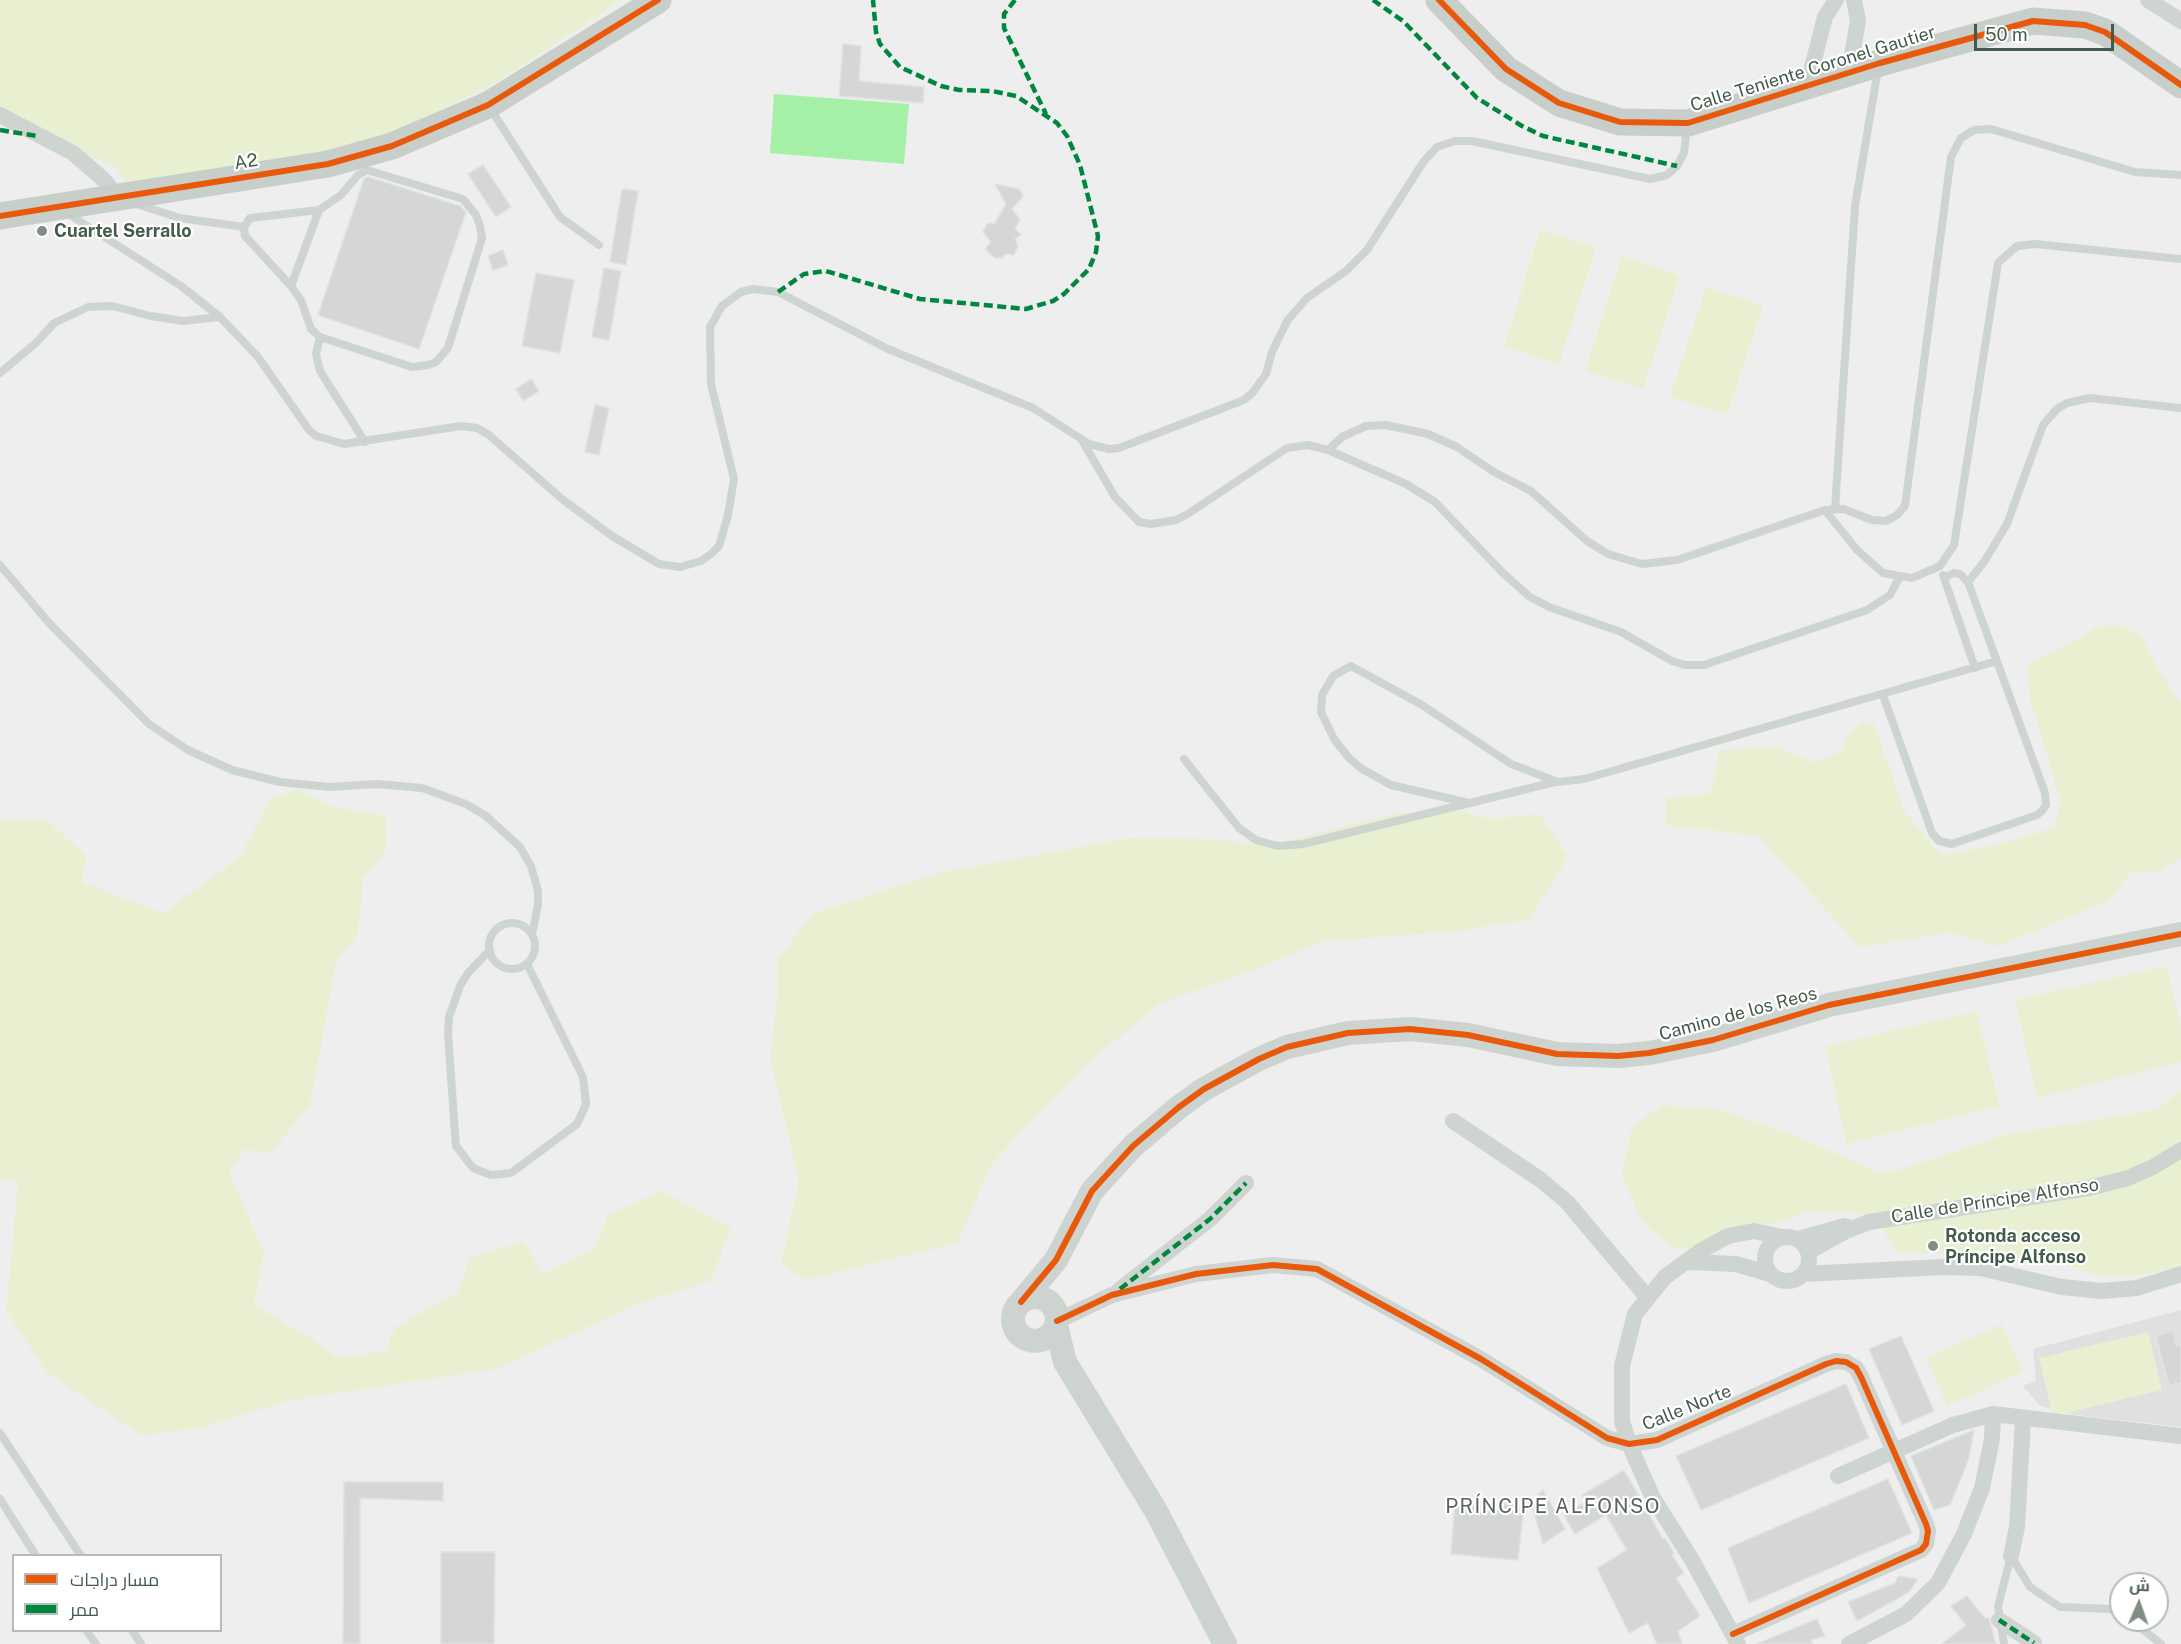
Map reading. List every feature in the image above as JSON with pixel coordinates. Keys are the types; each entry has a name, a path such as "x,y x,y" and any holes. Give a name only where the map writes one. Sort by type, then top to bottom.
{"main road":[{"path":"488,105 658,0"},
{"name":"Calle Teniente Coronel Gautier","path":"1439,0 1506,69 1559,103 1620,122 1688,123 1849,72 2033,21 2085,25 2105,32 2181,85"},
{"name":"A2","path":"0,216 296,169 361,156 422,135 488,105"}],"street":[{"path":"1807,87 1825,16 1836,0"},
{"path":"1849,72 1858,21 1854,0"},
{"path":"2148,0 2181,21"},
{"path":"0,115 72,153 104,180 118,197"},
{"path":"0,130 37,136"},
{"name":"Camino de los Reos","path":"1022,1302 1056,1260 1092,1191 1140,1139 1204,1089 1231,1073 1287,1047 1348,1033 1410,1029 1468,1035 1557,1054 1608,1056 1649,1053 1713,1040 1829,1005 2179,935"},
{"path":"1453,1121 1541,1180 1567,1203 1647,1297"},
{"name":"Calle de Príncipe Alfonso","path":"1796,1243 1831,1228 2089,1188 2128,1178 2153,1167 2181,1150"},
{"path":"1056,1318 1112,1295 1210,1219 1246,1183"},
{"path":"1688,1262 1736,1264 1770,1274 1783,1281 1797,1279 1809,1264 1796,1243 1767,1232 1742,1232 1716,1242 1665,1277 1647,1297 1635,1314 1622,1366 1622,1421 1629,1444 1653,1498 1735,1639"},
{"path":"1770,1274 1764,1262 1766,1249 1796,1243"},
{"name":"Camino de los Reos","path":"1056,1260 1056,1318 1061,1350 1071,1373"},
{"name":"Calle Norte","path":"1112,1295 1239,1267 1273,1265 1317,1269 1481,1359 1607,1438 1629,1444 1658,1440 1836,1361 1846,1362 1856,1368 1928,1531 1926,1544 1921,1550 1735,1639"},
{"path":"1803,1274 1980,1268 2062,1287 2102,1291 2138,1288 2181,1274"},
{"path":"1036,1341 1052,1333 1056,1318 1047,1301 1039,1298 1022,1302 1013,1315 1016,1330 1026,1339 1036,1341 1071,1373 1156,1512 1225,1644"},
{"path":"1849,1644 1906,1614 1938,1583 1964,1534 1980,1496 1988,1464 1993,1414"},
{"path":"1838,1476 1953,1425 1993,1414 2181,1436"},
{"path":"2011,1557 2017,1527 2023,1418"},
{"path":"1999,1620 2034,1643"}],"lane":[{"path":"1834,509 1855,206 1880,63"},
{"path":"488,105 560,217 599,245"},
{"path":"59,207 181,286 220,317 258,357 309,430 334,443 365,442 461,426 477,428 489,435 562,499 612,536 659,564 691,565 711,554 718,546 728,515 734,479 711,384 710,327 714,316 731,298 741,292 765,289 777,291 832,322 917,362 1033,408 1098,448 1119,448 1244,400 1253,392 1266,374 1272,352 1287,321 1307,298 1346,271 1363,255 1424,161 1437,147 1455,141 1472,141 1650,179 1667,175 1677,166 1684,153 1688,123"},
{"path":"1328,450 1342,437 1366,426 1386,425 1428,434 1458,447 1494,472 1531,491 1587,541 1608,554 1642,564 1677,560 1825,510 1854,512 1879,521 1897,515 1905,506 1951,157 1961,138 1974,130 1991,129 2135,172 2181,175"},
{"path":"367,170 463,200 476,215 482,238 448,348 436,362 412,367 320,336 311,329 301,300 245,236 244,227 250,218 256,216 319,210 342,195 358,175 367,170"},
{"path":"118,197 180,218 244,227"},
{"path":"291,286 319,210"},
{"path":"1825,510 1876,568 1899,578 1924,575 1940,566 1954,545 1998,263 2017,246 2035,244 2181,259"},
{"path":"0,373 64,316 88,307 112,306 183,321 220,317"},
{"path":"320,336 316,354 320,370 365,442"},
{"path":"1968,582 1984,562 2007,524 2043,424 2057,409 2067,403 2090,398 2181,408"},
{"path":"1081,439 1115,497 1139,522 1151,524 1176,520 1186,515 1287,448 1308,445 1328,450 1406,484 1435,502 1504,574 1530,597 1549,608 1620,632 1672,661 1685,665 1704,665 1867,610 1890,595 1899,578"},
{"path":"0,565 49,622 148,724 188,750 232,770 280,782 329,787 377,784 423,788 466,804 486,816 520,847 531,866 538,891 538,905 532,934 536,950 527,963 520,968 505,968 492,958 490,950 492,934 504,924 520,924 532,934"},
{"path":"1940,566 1975,668"},
{"path":"1883,695 1932,833 1939,841 1952,844 2037,815 2046,805 2045,793 1968,582 1960,574 1954,573 1944,578"},
{"path":"1184,759 1239,828 1256,840 1278,846 1303,844 1558,782 1584,780 1997,661"},
{"path":"1469,803 1390,785 1362,769 1349,758 1334,739 1321,712 1322,694 1333,676 1351,666 1422,705 1511,764 1558,782"},
{"path":"490,950 468,973 460,986 451,1009 448,1034 456,1146 473,1168 491,1175 511,1173 568,1131 581,1118 586,1104 583,1077 527,963"},
{"path":"0,1433 80,1554"},
{"path":"0,1499 35,1554"},
{"path":"2011,1557 2030,1587 2060,1607 2109,1609"},
{"path":"2004,1644 1999,1620 2000,1591 2011,1557"},
{"path":"2146,1632 2161,1644"}],"shaded area":[{"path":"0,0 621,0 497,82 405,128 319,157 127,191 125,179 113,165 0,117"},
{"path":"774,94 909,104 904,164 770,153"},
{"path":"1540,230 1596,247 1559,364 1504,347"},
{"path":"1622,256 1680,275 1643,389 1585,371"},
{"path":"1706,287 1763,305 1727,415 1670,397"},
{"path":"2119,625 2141,635 2156,666 2181,702 2181,857 2161,871 2130,873 2108,901 1998,946 1949,933 1860,947 1758,836 1666,825 1665,799 1710,793 1720,750 1775,747 1815,763 1840,752 1847,737 1861,724 1874,723 1904,811 1942,856 2011,841 2055,827 2060,799 2029,695 2028,664 2079,639 2098,626"},
{"path":"298,789 330,806 385,816 386,850 363,880 358,934 336,963 310,1106 271,1152 244,1150 229,1172 264,1252 254,1305 306,1335 338,1358 385,1351 395,1327 458,1293 469,1258 524,1241 542,1274 594,1249 608,1215 661,1191 731,1227 711,1281 635,1305 500,1368 287,1401 197,1429 141,1435 47,1373 6,1310 18,1182 0,1180 0,820 47,820 86,856 82,882 163,913 240,857 270,799"},
{"path":"1461,811 1491,819 1540,814 1568,857 1529,920 1450,932 1324,941 1254,970 1159,1004 1081,1069 991,1165 958,1243 806,1280 781,1264 799,1182 770,1059 777,1001 777,960 812,914 942,872 1130,838 1219,839 1266,846 1397,813"},
{"path":"2166,966 2181,1026 2181,1062 2037,1098 2015,1000"},
{"path":"1977,1011 2000,1106 1846,1144 1826,1046"},
{"path":"2181,1090 2181,1266 2147,1274 2108,1278 2042,1259 1896,1251 1874,1215 1839,1212 1810,1211 1776,1223 1754,1225 1704,1250 1670,1248 1640,1219 1622,1174 1632,1127 1662,1105 1721,1110 1797,1136 1877,1172 1901,1169 2004,1135 2156,1110"},
{"path":"2181,1310 2181,1427 2075,1415 2040,1406 2023,1386 2036,1381 2033,1349"},
{"path":"2002,1324 2023,1372 1947,1406 1926,1358"},
{"path":"2148,1332 2162,1390 2053,1416 2039,1358"}],"building":[{"path":"843,44 861,46 859,81 924,87 923,103 839,96"},
{"path":"483,165 511,207 496,217 468,174"},
{"path":"368,177 460,206 466,212 419,349 318,315 364,179"},
{"path":"995,184 1019,189 1023,196 1012,209 1020,220 1015,228 1021,235 1015,239 1018,246 1014,255 1006,254 1002,258 995,258 985,249 991,242 983,232 987,224 995,223 1006,204"},
{"path":"622,189 638,191 626,265 610,262"},
{"path":"503,250 508,265 493,270 488,256"},
{"path":"604,268 621,271 609,340 592,337"},
{"path":"536,273 574,280 560,353 522,346"},
{"path":"531,379 539,391 523,401 516,389"},
{"path":"595,405 609,408 599,455 585,452"},
{"path":"2173,1331 2176,1346 2181,1345 2181,1383 2169,1385 2156,1336"},
{"path":"1901,1336 1934,1411 1902,1425 1869,1349"},
{"path":"1846,1384 1869,1438 1701,1510 1676,1456"},
{"path":"1974,1430 1968,1461 1950,1505 1934,1510 1911,1456"},
{"path":"1624,1470 1663,1539 1665,1538 1674,1553 1672,1555 1684,1573 1676,1578 1700,1616 1678,1631 1682,1644 1657,1644 1648,1623 1629,1633 1597,1568 1627,1550 1606,1515 1575,1534 1564,1515 1586,1502 1582,1495"},
{"path":"1888,1479 1912,1533 1749,1603 1728,1548"},
{"path":"344,1482 443,1482 443,1501 360,1498 360,1644 343,1644"},
{"path":"1543,1490 1565,1529 1543,1544 1531,1502"},
{"path":"1455,1500 1524,1505 1518,1560 1451,1554"},
{"path":"441,1552 495,1552 494,1644 441,1644"},
{"path":"1898,1576 1918,1579 1909,1592 1857,1621 1848,1602 1895,1583"},
{"path":"1967,1596 1985,1618 1989,1618 1996,1644 1942,1644 1966,1625 1951,1606"},
{"path":"1817,1619 1825,1636 1811,1640 1813,1644 1757,1644"}],"marked path":[{"path":"778,292 804,274 826,271 920,299 1026,309 1053,301 1064,294 1089,269 1096,252 1098,236 1080,165 1067,136 1057,123 1016,96 941,86 900,67 880,44 876,32 873,0"},
{"path":"1015,0 1004,14 1004,28 1046,114"},
{"path":"1373,0 1403,21 1477,98 1522,126 1543,136 1677,166"},
{"path":"0,130 37,136"},
{"path":"1120,1289 1210,1219 1246,1183"},
{"path":"1999,1620 2034,1643"}],"cycle path":[{"path":"0,216 328,164 392,146 488,105 658,0"},
{"path":"1439,0 1506,69 1559,103 1620,122 1688,123 1880,63 2033,21 2085,25 2105,32 2181,85"},
{"path":"1021,1302 1056,1260 1092,1191 1133,1146 1204,1089 1259,1059 1287,1047 1348,1033 1410,1029 1468,1035 1557,1054 1618,1056 1649,1053 1713,1040 1829,1005 2181,934"},
{"path":"1057,1321 1112,1295 1196,1274 1273,1265 1317,1269 1481,1359 1607,1438 1629,1444 1657,1440 1826,1364 1836,1361 1846,1362 1856,1368 1861,1377 1926,1524 1928,1531 1926,1544 1921,1550 1733,1634"}],"place":[{"name":"Cuartel Serrallo","path":"42,231"},
{"name":"Rotonda acceso Príncipe Alfonso","path":"1933,1246"}],"district":[{"name":"PRÍNCIPE ALFONSO","path":"1553,1507"}]}
